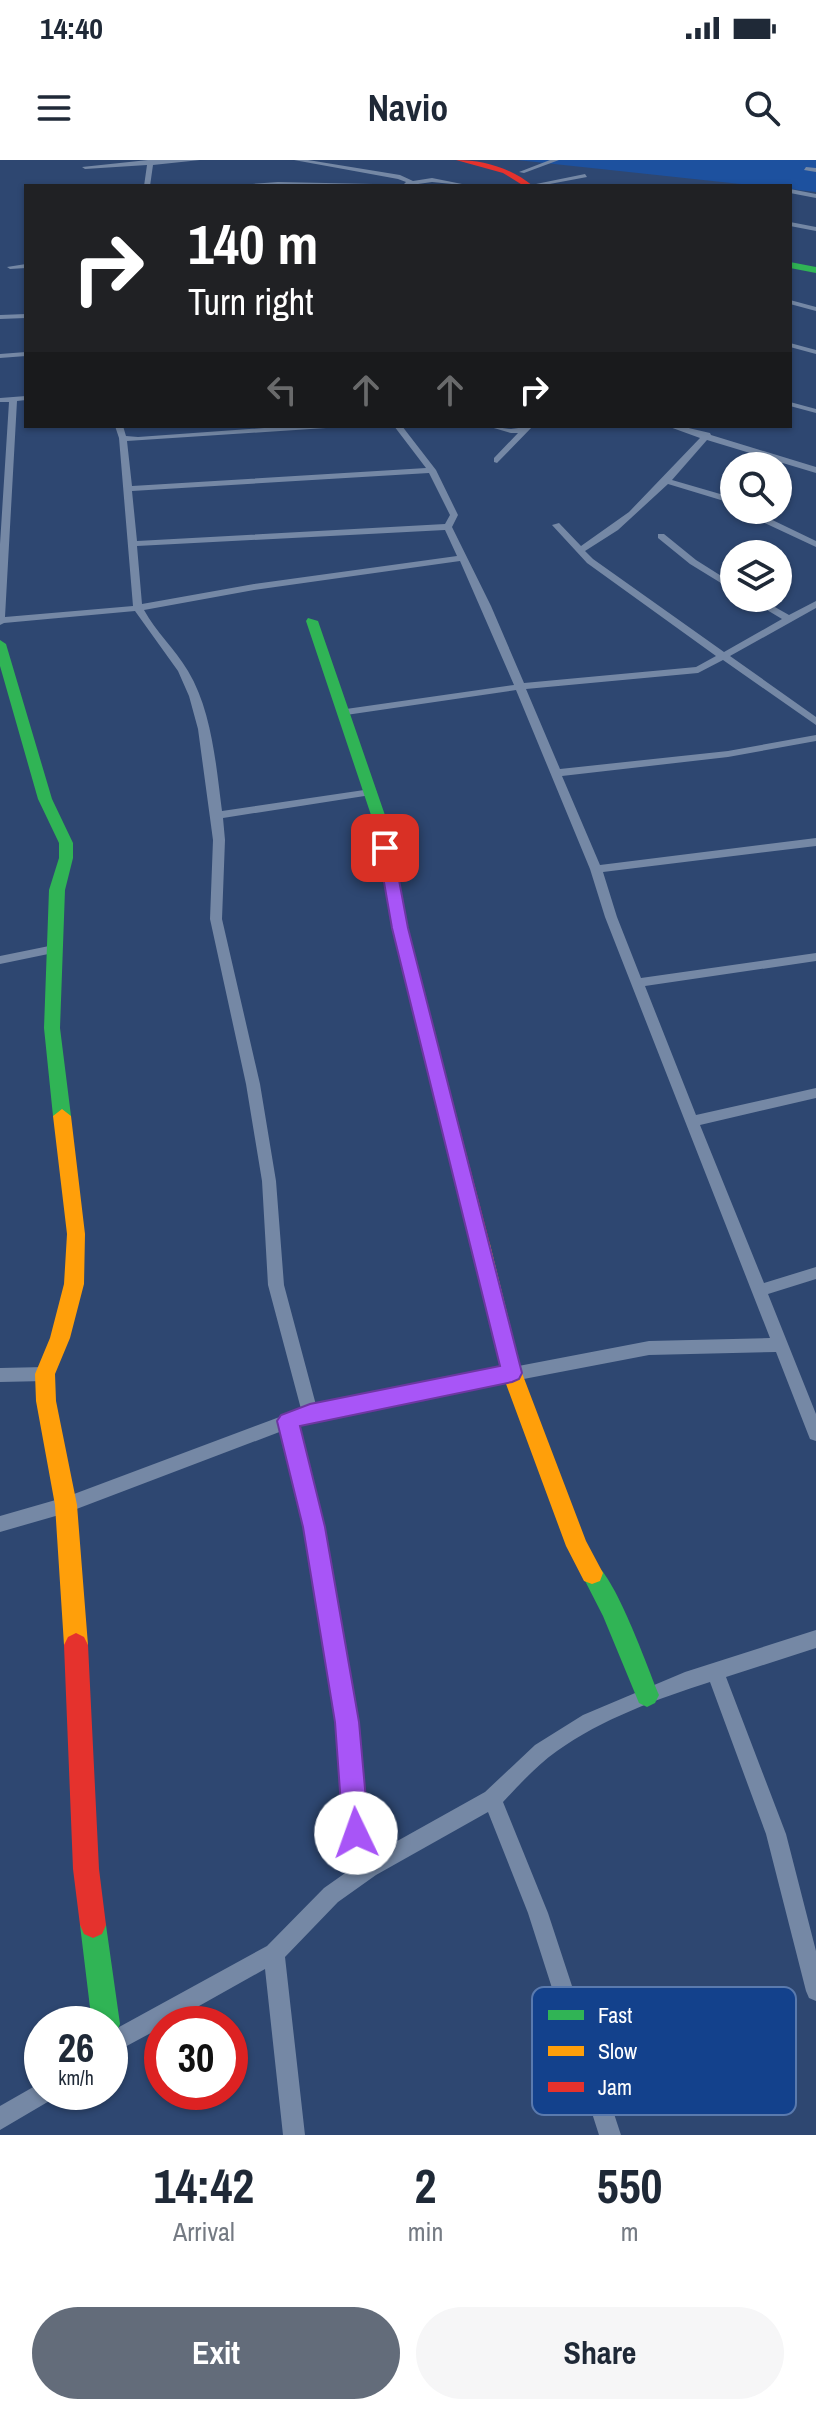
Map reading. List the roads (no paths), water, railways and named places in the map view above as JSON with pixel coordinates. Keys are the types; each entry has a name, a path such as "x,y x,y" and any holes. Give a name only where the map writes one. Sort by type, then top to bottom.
{"street":[{"path":"85,167 197,160"},
{"path":"297,160 400,177 405,184 432,180 457,184"},
{"path":"460,160 506,171 533,182 585,176"},
{"path":"479,160 533,182"},
{"path":"533,182 556,160"},
{"path":"147,184 151,162"},
{"path":"806,169 816,170"},
{"path":"792,191 816,196"},
{"path":"792,225 816,229"},
{"path":"792,262 816,268"},
{"path":"10,267 24,266"},
{"path":"792,303 816,309"},
{"path":"0,317 24,316"},
{"path":"792,346 816,352"},
{"path":"0,356 24,354"},
{"path":"0,400 24,398"},
{"path":"13,399 8,502 2,532 0,621 138,608 254,587 463,558"},
{"path":"792,405 816,411"},
{"path":"120,428 130,489 131,544 138,608 147,626 187,679 204,734 217,815 216,919 253,1084 269,1181 276,1285 310,1413"},
{"path":"123,438 292,428"},
{"path":"400,428 432,470 454,515 448,527"},
{"path":"499,428 511,431 526,428"},
{"path":"497,460 526,428"},
{"path":"679,428 816,470"},
{"path":"580,550 597,542 666,481 707,435"},
{"path":"130,489 432,470"},
{"path":"666,481 720,497"},
{"path":"774,524 816,544"},
{"path":"556,525 590,561 816,722"},
{"path":"131,544 448,527"},
{"path":"448,527 596,869 637,983 816,1434"},
{"path":"661,536 720,578"},
{"path":"346,712 519,687 698,670 816,604"},
{"path":"777,612 789,619"},
{"path":"312,621 346,712 380,821 400,928 512,1373 577,1546 612,1609 647,1695"},
{"path":"0,644 45,799 66,843 66,858 57,890 52,1028 76,1234 74,1284 60,1338 45,1374 46,1401 66,1505 80,1693 86,1869 104,2006"},
{"path":"798,709 816,704"},
{"path":"555,773 728,754 816,738"},
{"path":"217,815 371,792"},
{"path":"596,869 816,842"},
{"path":"0,960 54,949"},
{"path":"637,983 816,957"},
{"path":"693,1121 816,1093"},
{"path":"759,1291 816,1273"},
{"path":"0,1524 66,1505 310,1413 649,1348 780,1345"},
{"path":"0,1375 45,1374"},
{"path":"288,1421 314,1527 351,1748 356,1833 369,1868"},
{"path":"128,2034 274,1953 331,1895 369,1868 492,1799 523,1768 559,1739 647,1695 816,1639"},
{"path":"715,1672 776,1834 816,1991"},
{"path":"492,1799 538,1913 562,1987"},
{"path":"274,1953 294,2135"},
{"path":"0,2119 24,2104"},
{"path":"604,2115 610,2135"}]}
